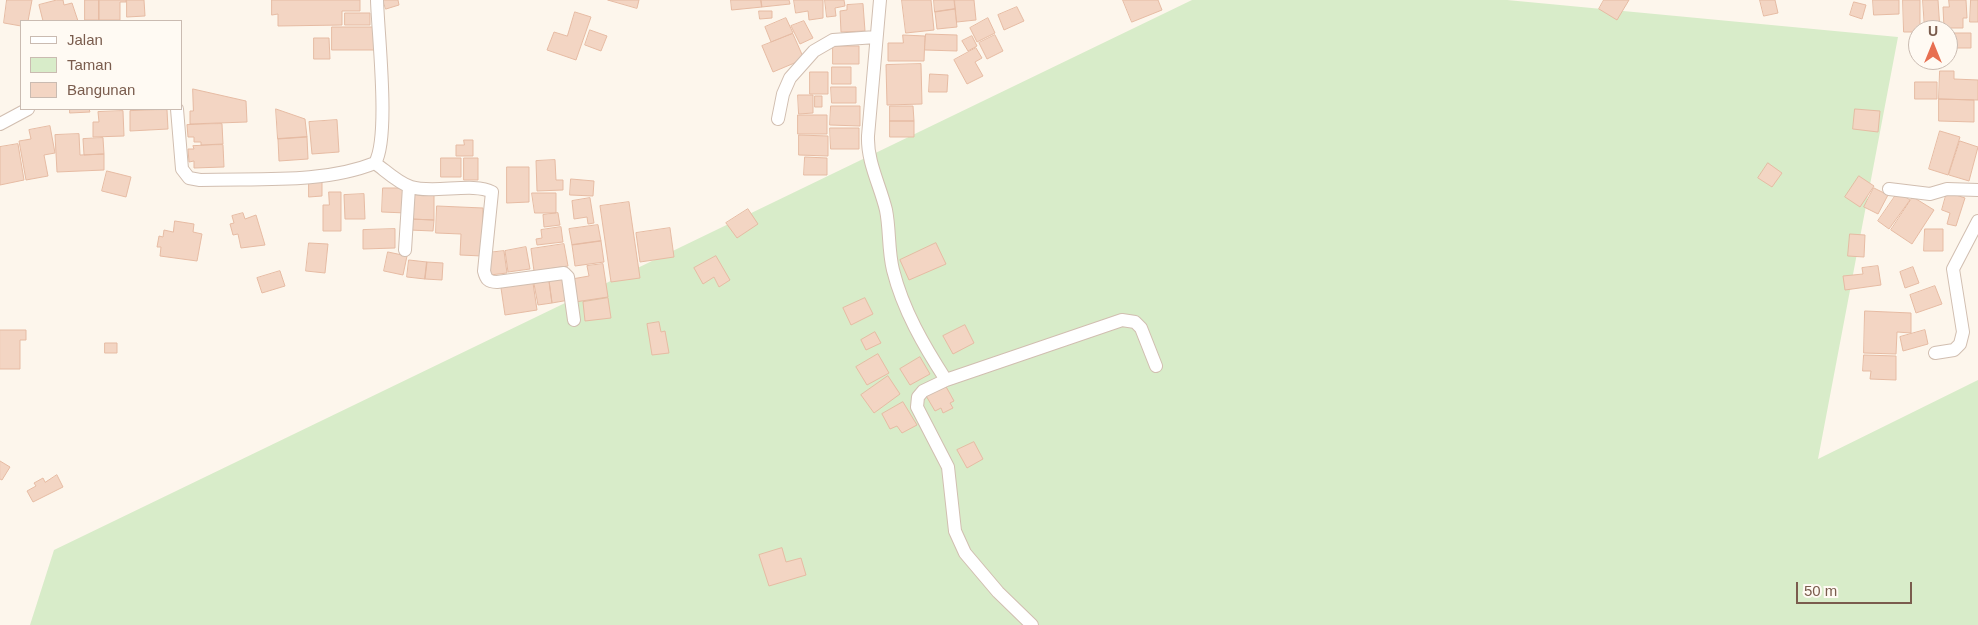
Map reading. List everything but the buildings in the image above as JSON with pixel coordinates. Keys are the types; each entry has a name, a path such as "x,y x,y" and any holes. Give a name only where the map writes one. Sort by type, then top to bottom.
{"street":[{"path":"177,110 182,169 189,178 200,180 327,175 344,173 375,163 380,155 382,132 377,0"},
{"path":"880,0 868,136 869,155 886,209 893,270 900,292 910,317 946,380"},
{"path":"778,119 783,94 790,78 814,51 833,40 876,38"},
{"path":"0,124 26,110"},
{"path":"375,163 408,186 422,189 462,189 492,192 484,270 485,278 490,282 497,282 564,273 568,277 574,320"},
{"path":"406,250 408,186"},
{"path":"1889,189 1930,194 1947,189 1978,190"},
{"path":"1935,353 1954,350 1960,344 1963,332 1953,269 1978,221"},
{"path":"1032,625 973,565 957,537 948,467 917,407 918,397 923,391 946,380 1122,320 1135,322 1141,328 1156,366"}],"green space":[{"path":"1192,0 1507,0 1898,37 1818,459 1978,380 1978,625 30,625 54,550"}]}
